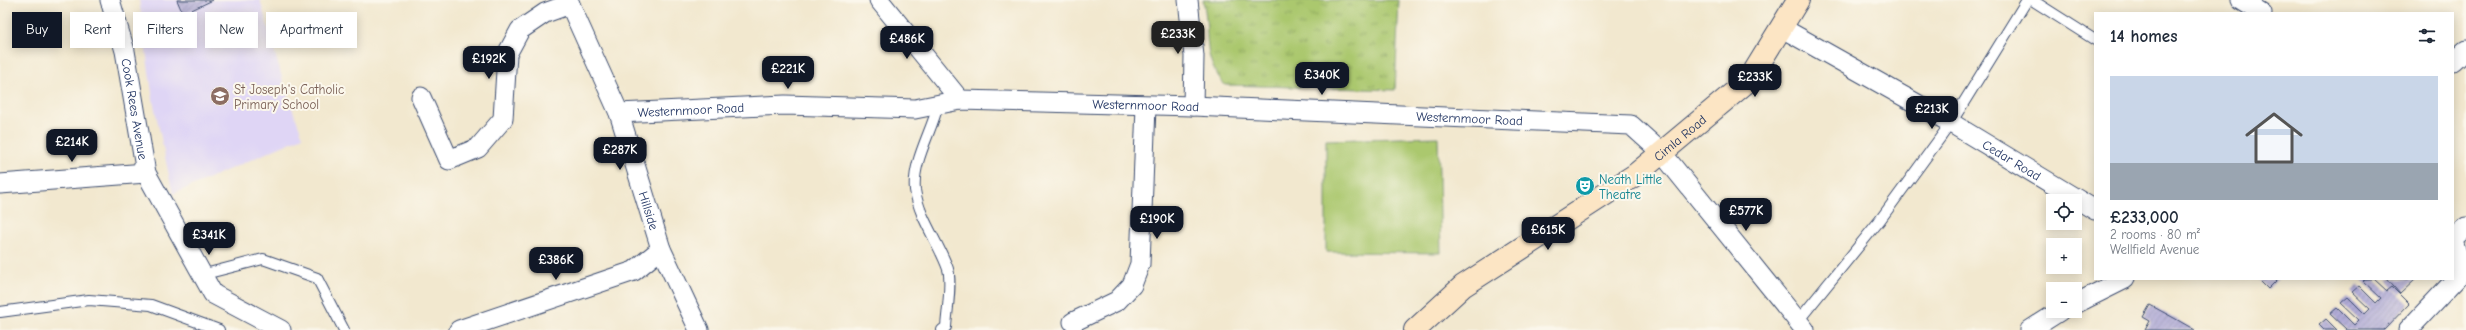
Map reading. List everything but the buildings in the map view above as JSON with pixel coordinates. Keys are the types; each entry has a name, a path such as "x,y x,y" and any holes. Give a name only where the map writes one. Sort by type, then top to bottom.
{"main road":[{"name":"Cimla Road","path":"1415,330 1463,286 1635,175 1749,80 1782,28 1793,2"}],"street":[{"name":"Cook Rees Avenue","path":"110,0 125,51 146,173 201,275 213,294 281,330"},
{"path":"879,0 960,100"},
{"path":"1188,0 1191,12 1194,56 1193,106"},
{"path":"2241,0 2260,12"},
{"path":"420,97 449,160 478,148 503,119 507,54 520,30 545,14 569,2"},
{"name":"Hillside","path":"569,2 620,113 661,249 699,330"},
{"name":"Cedar Road","path":"1782,28 1951,123 2094,209"},
{"path":"2454,61 2466,50"},
{"name":"Westernmoor Road","path":"620,113 785,105 916,109 960,100 1146,106 1193,106 1631,125 1662,153 1801,326"},
{"path":"1073,322 1117,301 1132,285 1140,264 1146,106"},
{"path":"0,184 146,173"},
{"path":"2454,237 2466,227"},
{"path":"2408,330 2458,278 2459,260 2454,242"},
{"path":"459,330 634,271 661,249"},
{"path":"2082,300 2123,280"},
{"path":"2030,330 2049,318"}],"lane":[{"path":"1801,326 1951,123 2026,0"},
{"path":"2032,0 2094,39"},
{"path":"938,105 918,165 915,190 927,223 948,271 946,327 942,330"},
{"path":"201,275 263,259 317,278 344,330"},
{"path":"0,312 89,300 151,305 219,330"}],"shaded area":[{"name":"St Joseph's Catholic Primary School","path":"139,0 260,0 266,21 266,48 274,48 286,92 303,137 173,194 153,100 146,48 197,48 197,12 141,12"}],"green space":[{"path":"1203,0 1399,0 1395,90 1225,85 1217,75 1209,55"},
{"path":"1438,137 1441,253 1326,252 1326,140"}],"place":[{"name":"St Joseph's Catholic Primary School","path":"220,96"},
{"name":"Neath Little Theatre","path":"1585,186"}]}
